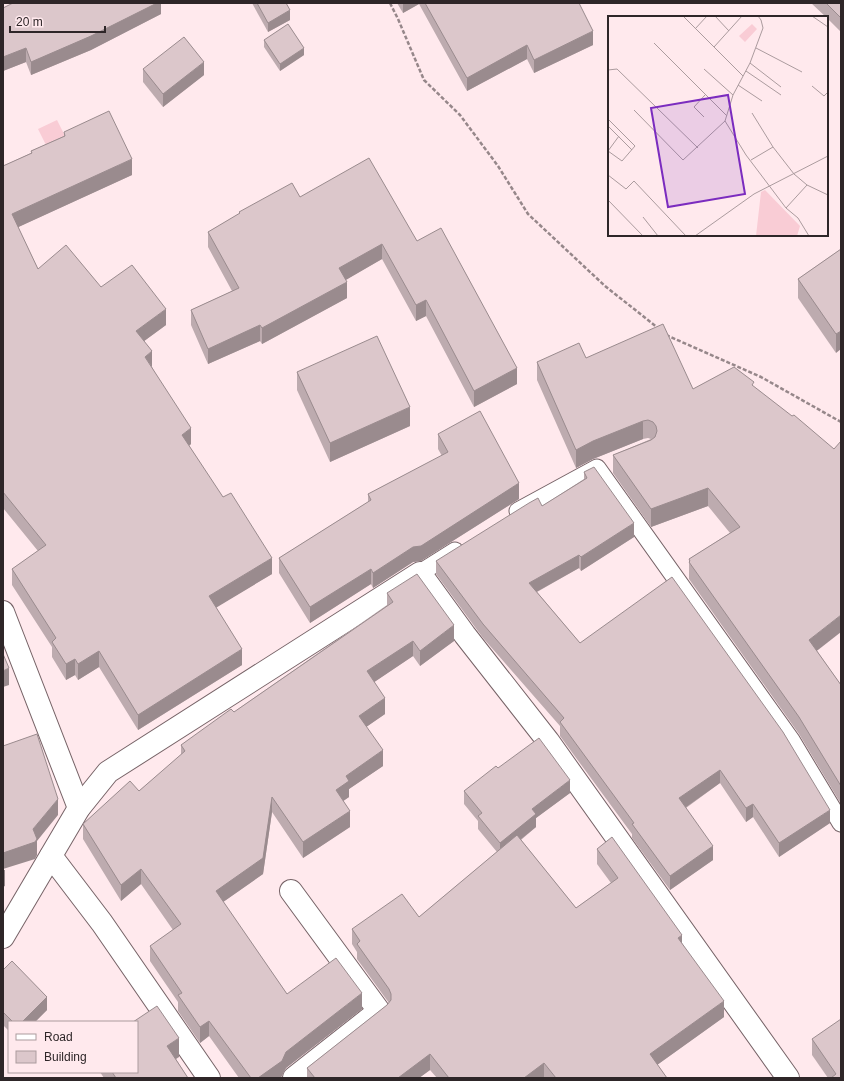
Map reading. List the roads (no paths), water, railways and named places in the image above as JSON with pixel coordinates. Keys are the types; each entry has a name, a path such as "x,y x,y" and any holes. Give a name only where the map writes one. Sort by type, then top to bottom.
{"street":[{"path":"3,937 79,808 108,772 420,573 465,635 548,741 788,1078"},
{"path":"3,612 79,808"},
{"path":"51,856 102,923 210,1078"},
{"path":"290,891 379,1011 294,1078"}],"lane":[{"path":"508,518 604,465 790,740 841,823"},
{"path":"420,573 467,543"}]}
